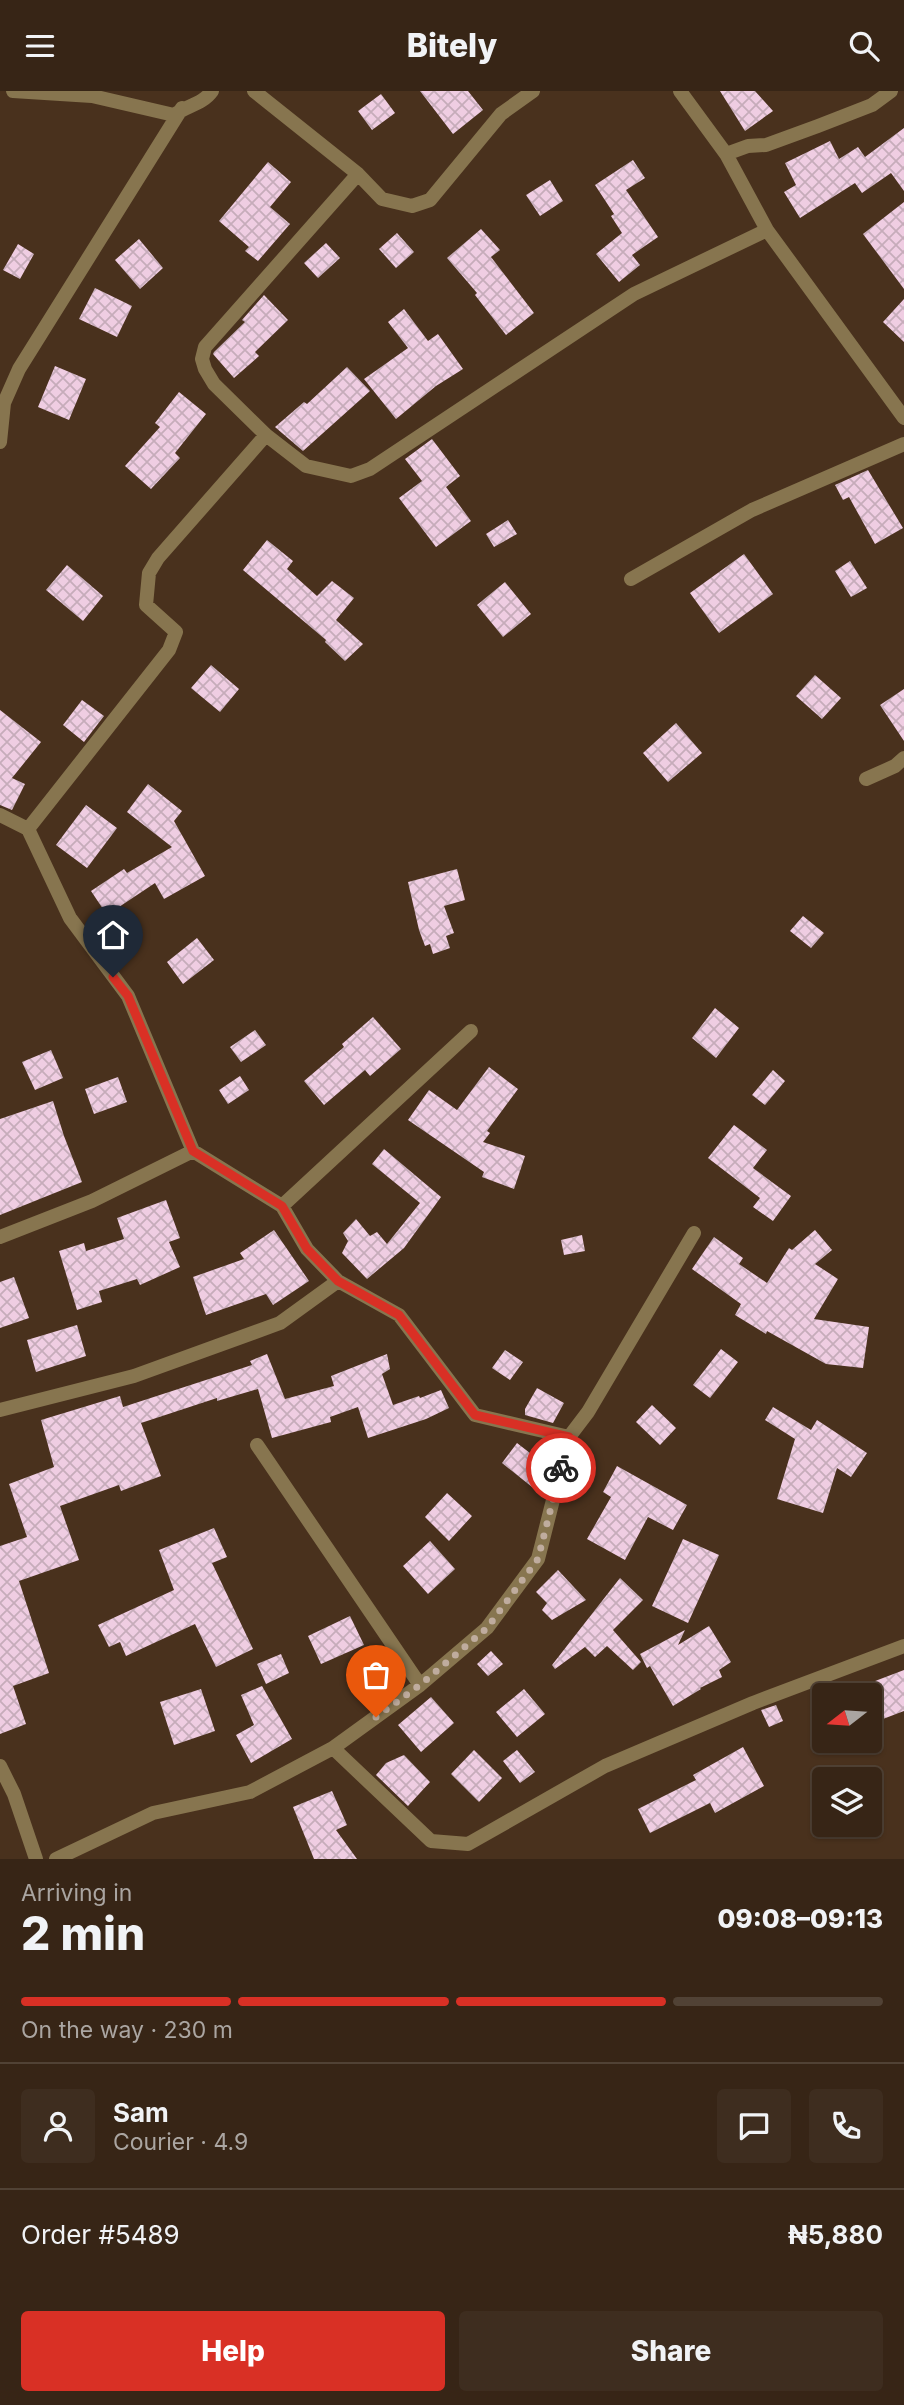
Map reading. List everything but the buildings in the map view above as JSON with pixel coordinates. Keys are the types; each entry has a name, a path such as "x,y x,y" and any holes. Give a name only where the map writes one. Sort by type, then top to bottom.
{"street":[{"path":"13,91 92,96 174,115 207,99 212,91"},
{"path":"254,91 358,174 382,198 412,206 430,200 501,114 533,91"},
{"path":"680,91 726,154 767,230 904,418"},
{"path":"726,154 748,146 766,145 818,126 872,105 891,91"},
{"path":"0,442 2,402 19,369 182,109"},
{"path":"358,174 205,347 202,359 214,383 266,435 306,466 351,476 370,469 634,294 767,230"},
{"path":"28,829 169,650 176,632 146,605 149,573 158,558 266,435"},
{"path":"631,579 752,510 904,444"},
{"path":"866,779 895,766 904,758"},
{"path":"0,815 28,829 70,918 128,996 193,1151 282,1206 307,1249 338,1281 399,1315 475,1415 569,1437"},
{"path":"282,1206 471,1031"},
{"path":"0,1237 92,1201 193,1151"},
{"path":"56,1859 153,1813 250,1792 332,1748 420,1685 487,1628 538,1559 569,1437 588,1412 694,1233"},
{"path":"0,1410 134,1376 280,1322 338,1281"},
{"path":"257,1445 420,1685"},
{"path":"332,1748 431,1841 468,1844 605,1766 753,1703 904,1646"},
{"path":"0,1766 15,1794 36,1859"}],"way so far":[{"path":"376,1717 420,1685 487,1628 538,1559 561,1468"}],"route":[{"path":"113,977 128,996 193,1151 282,1206 307,1249 338,1281 399,1315 475,1415 569,1437 561,1468"}]}
